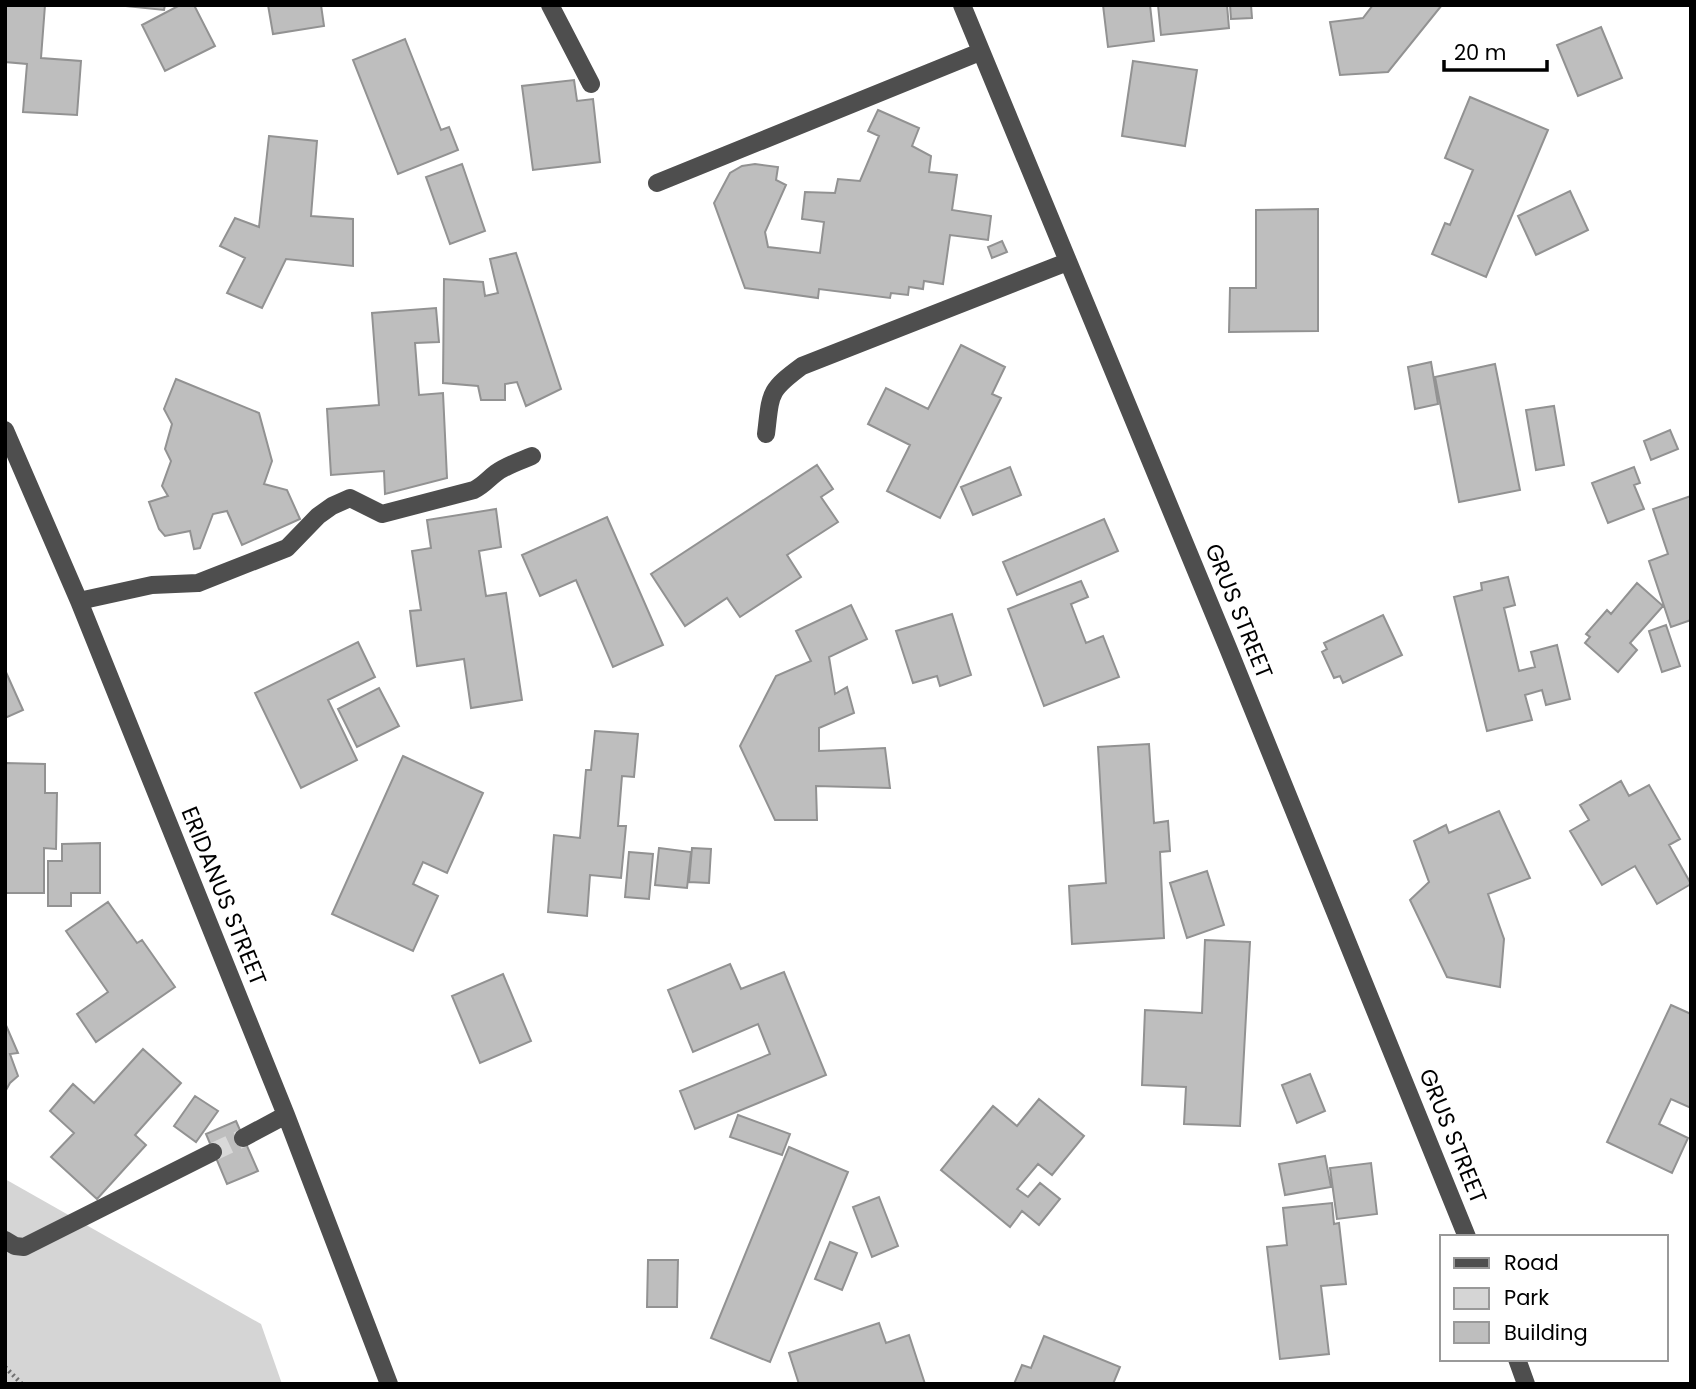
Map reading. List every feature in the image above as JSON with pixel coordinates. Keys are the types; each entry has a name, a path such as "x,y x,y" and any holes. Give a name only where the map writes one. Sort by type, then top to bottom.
{"street":[{"path":"550,5 591,84"},
{"name":"GRUS STREET","path":"962,5 1234,660 1466,1235"},
{"path":"657,183 980,52"},
{"path":"766,434 770,400 778,384 802,366 1067,262"},
{"name":"ERIDANUS STREET","path":"5,430 79,601 286,1115 389,1384"},
{"path":"79,601 152,585 198,583 287,548 318,516 351,498 382,514 474,490 486,484 492,475 507,466 532,456"},
{"path":"243,1138 286,1115"},
{"path":"5,1240 15,1246 24,1247 214,1152"},
{"path":"1518,1361 1526,1384"}],"path":[{"path":"5,1367 22,1384"}],"green space":[{"path":"5,1179 261,1324 282,1384 5,1384"}],"building":[{"path":"5,5 45,5 41,58 81,61 77,115 23,112 27,64 5,62"},
{"path":"116,5 165,5 164,10"},
{"path":"180,5 194,5 215,46 165,71 142,25"},
{"path":"268,5 321,5 324,26 273,34"},
{"path":"1103,5 1150,5 1154,41 1108,47"},
{"path":"1158,5 1227,5 1229,28 1161,35"},
{"path":"1230,5 1251,5 1252,18 1231,19"},
{"path":"1373,5 1442,5 1388,72 1340,75 1330,22 1363,18"},
{"path":"1601,27 1622,78 1578,96 1557,45"},
{"path":"405,39 441,130 449,127 458,150 398,174 353,60"},
{"path":"1133,61 1197,70 1185,146 1122,136"},
{"path":"574,80 577,101 593,99 600,162 533,170 522,86"},
{"path":"1470,97 1548,130 1486,277 1432,254 1445,223 1450,225 1473,170 1445,158"},
{"path":"878,110 919,128 912,146 931,156 929,172 957,175 952,210 991,216 988,240 950,235 943,284 924,281 923,289 909,287 908,295 891,293 890,298 819,289 818,298 745,288 714,203 730,173 742,166 755,164 778,167 776,180 786,185 765,232 768,247 820,253 824,222 802,219 805,192 835,193 838,179 860,181 879,136 868,131"},
{"path":"269,136 317,141 311,216 353,219 353,266 286,259 262,308 227,293 245,258 220,246 235,218 259,227"},
{"path":"462,164 485,231 450,244 426,177"},
{"path":"1570,191 1588,230 1536,255 1518,216"},
{"path":"1318,209 1318,331 1229,332 1230,288 1256,288 1256,210"},
{"path":"1002,241 1007,252 992,258 988,247"},
{"path":"516,253 561,389 526,406 517,382 505,384 505,400 481,400 478,386 443,383 444,279 483,282 485,296 498,293 490,259"},
{"path":"436,308 439,342 415,343 419,395 443,393 447,478 385,494 384,471 331,475 327,409 379,405 372,313"},
{"path":"961,345 1005,367 992,394 1001,398 940,518 887,491 910,445 868,424 886,388 928,409"},
{"path":"1431,362 1438,404 1415,409 1408,367"},
{"path":"1495,364 1520,490 1459,502 1435,377"},
{"path":"176,379 259,413 272,461 264,484 287,490 300,519 242,545 227,511 213,514 200,548 194,549 190,531 165,536 159,529 149,502 168,496 162,486 171,461 165,449 172,424 164,409"},
{"path":"1554,406 1564,465 1536,470 1526,410"},
{"path":"1670,430 1678,449 1651,460 1644,441"},
{"path":"817,465 833,489 821,497 838,522 787,555 801,577 740,617 727,598 685,626 651,574"},
{"path":"1010,467 1021,495 973,515 961,487"},
{"path":"1634,467 1640,483 1634,485 1644,509 1608,523 1592,483"},
{"path":"1691,496 1691,620 1671,627 1649,561 1668,554 1653,509"},
{"path":"496,509 501,547 479,551 486,596 506,593 522,700 471,708 464,659 417,666 410,611 421,610 412,551 431,548 427,520"},
{"path":"607,517 663,645 613,667 576,580 540,596 522,555"},
{"path":"1104,519 1118,551 1017,595 1003,562"},
{"path":"1508,577 1515,605 1504,608 1519,671 1535,667 1531,652 1557,645 1570,699 1546,705 1542,690 1525,695 1532,720 1487,731 1454,597 1482,590 1481,583"},
{"path":"1081,581 1088,597 1071,604 1086,643 1103,636 1119,677 1044,706 1008,609"},
{"path":"1637,583 1663,606 1630,643 1637,650 1618,672 1585,643 1590,637 1586,634 1607,610 1611,614"},
{"path":"851,605 867,639 829,657 835,694 847,687 854,713 819,728 819,751 885,748 890,788 816,786 817,820 775,820 740,746 776,676 811,661 796,631"},
{"path":"952,614 971,675 940,686 937,676 913,683 896,631"},
{"path":"1383,615 1402,655 1343,683 1340,676 1334,678 1322,652 1327,649 1324,643"},
{"path":"1666,625 1680,666 1662,672 1649,631"},
{"path":"358,642 375,677 328,700 357,760 301,788 255,693"},
{"path":"5,670 23,710 5,718"},
{"path":"379,688 399,726 357,747 338,709"},
{"path":"595,731 638,734 634,777 622,776 618,826 626,826 621,878 590,875 587,916 548,912 554,835 580,838 586,770 591,770"},
{"path":"1149,744 1154,823 1168,821 1170,851 1160,852 1164,938 1072,944 1069,886 1106,883 1098,747"},
{"path":"403,756 483,793 447,873 423,862 413,884 438,896 413,951 332,914"},
{"path":"5,763 45,764 45,793 57,793 56,849 44,848 44,893 5,893"},
{"path":"1621,781 1629,796 1649,785 1680,839 1669,845 1691,884 1657,904 1635,866 1602,885 1570,831 1589,820 1580,805"},
{"path":"1499,811 1530,878 1488,894 1504,939 1500,987 1447,977 1410,900 1429,882 1414,841 1446,825 1449,833"},
{"path":"100,843 100,893 71,893 71,906 48,906 48,861 62,861 62,844"},
{"path":"659,848 691,852 687,888 655,885"},
{"path":"692,848 711,849 709,883 689,882"},
{"path":"629,852 653,854 649,899 625,897"},
{"path":"1207,871 1224,925 1187,938 1170,883"},
{"path":"108,902 137,943 142,940 175,987 96,1042 77,1014 108,992 66,931"},
{"path":"1205,940 1250,942 1240,1126 1184,1124 1186,1087 1142,1085 1145,1010 1202,1013"},
{"path":"730,964 741,989 784,972 826,1075 695,1129 680,1091 770,1054 758,1024 693,1052 668,990"},
{"path":"503,974 531,1041 480,1063 452,996"},
{"path":"1671,1005 1691,1014 1691,1108 1671,1099 1659,1124 1688,1138 1672,1173 1607,1142"},
{"path":"5,1023 18,1053 10,1054 18,1076 5,1092"},
{"path":"143,1049 181,1083 135,1135 146,1145 97,1199 51,1157 74,1133 50,1111 73,1084 94,1103"},
{"path":"1310,1074 1325,1111 1297,1123 1282,1085"},
{"path":"195,1096 218,1111 196,1142 174,1126"},
{"path":"1039,1099 1084,1136 1052,1175 1038,1164 1017,1189 1028,1197 1040,1183 1060,1199 1039,1225 1022,1211 1010,1227 941,1170 993,1106 1017,1126"},
{"path":"738,1115 790,1134 782,1155 730,1137"},
{"path":"236,1121 258,1171 227,1184 206,1134"},
{"path":"789,1147 848,1172 770,1362 711,1338"},
{"path":"1325,1156 1331,1187 1285,1195 1279,1164"},
{"path":"1371,1163 1377,1214 1337,1219 1330,1168"},
{"path":"879,1197 898,1246 872,1257 853,1207"},
{"path":"1332,1203 1334,1224 1339,1223 1346,1284 1321,1286 1329,1354 1280,1359 1267,1247 1287,1245 1283,1208"},
{"path":"830,1242 857,1253 842,1290 815,1279"},
{"path":"648,1260 678,1260 677,1307 647,1307"},
{"path":"879,1323 886,1343 909,1335 925,1384 799,1384 789,1353"},
{"path":"1044,1336 1120,1367 1113,1384 1014,1384 1022,1365 1031,1368"}],"tunnel":[{"path":"213,1152 243,1138"}]}
